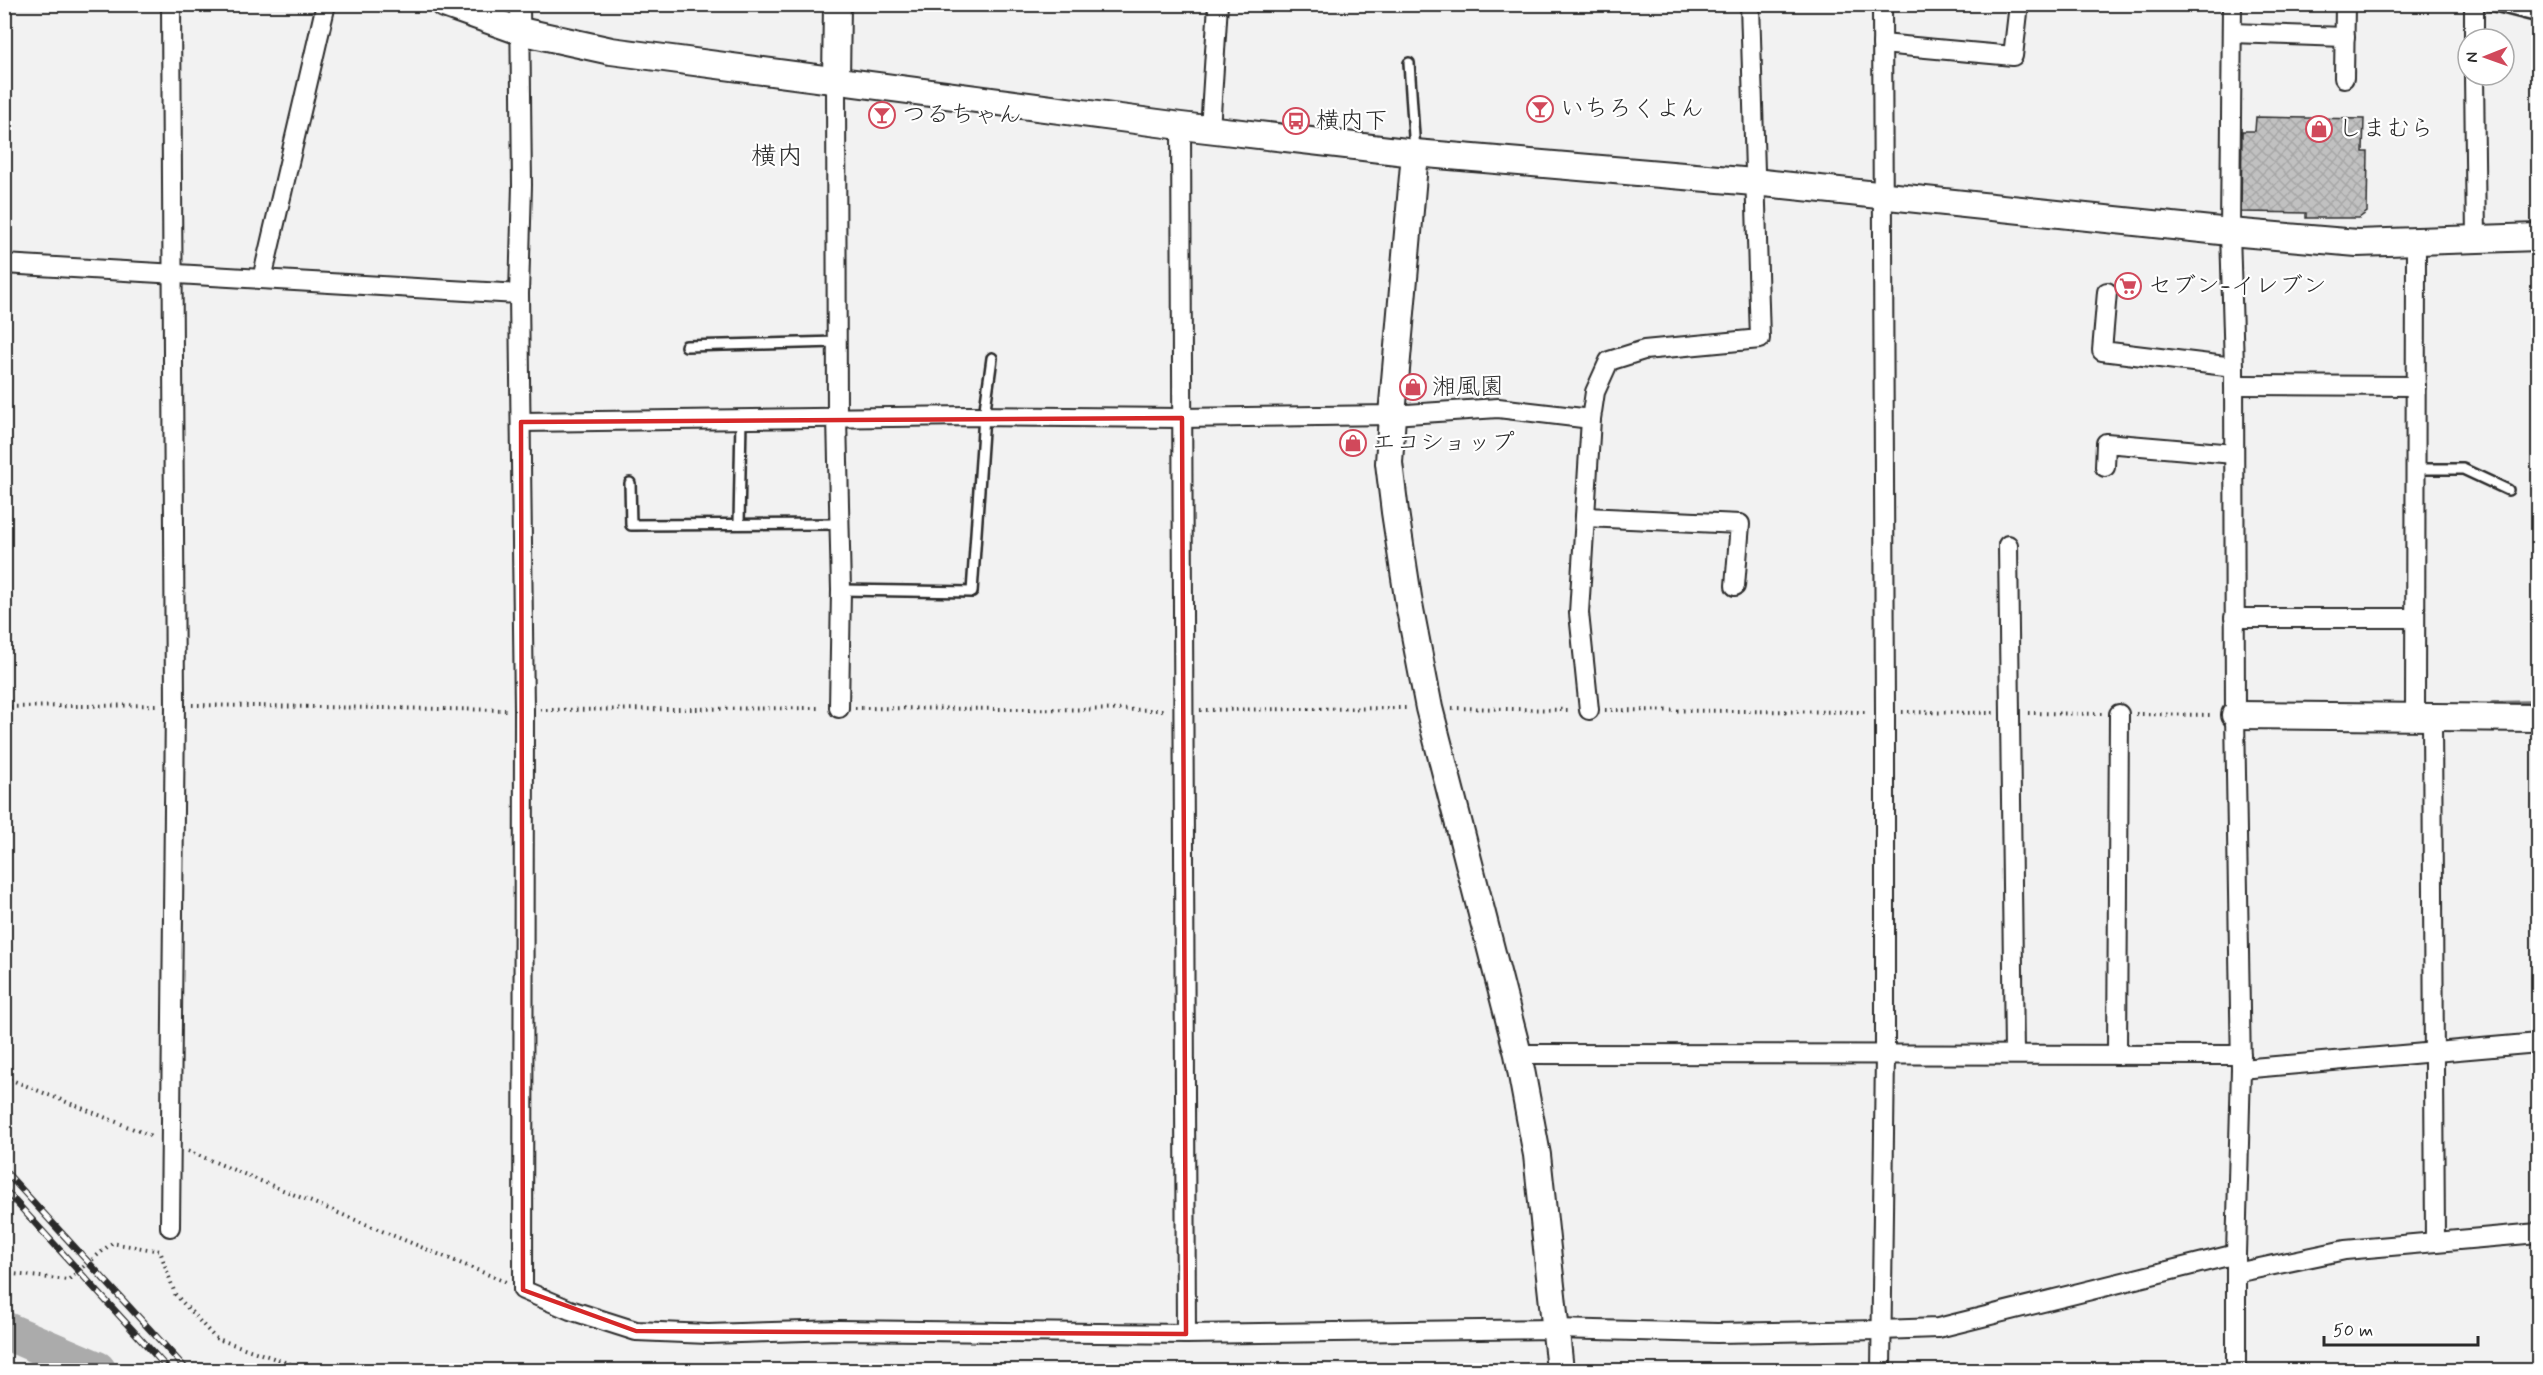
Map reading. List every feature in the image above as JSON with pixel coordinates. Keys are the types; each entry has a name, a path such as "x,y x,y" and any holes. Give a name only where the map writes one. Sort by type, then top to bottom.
{"street":[{"path":"170,1227 176,705 171,4"},
{"path":"262,279 326,4"},
{"path":"444,4 520,31 611,51 1210,130 1415,153 1754,182 2230,232 2357,243 2538,237"},
{"path":"520,4 522,185 519,294 524,710 523,1290 570,1310 636,1331 708,1334 839,1330 1186,1334 1555,1329 1717,1333 1880,1330 1938,1328 2236,1254"},
{"path":"837,4 837,418 841,590 839,708"},
{"path":"1210,130 1218,4"},
{"path":"1589,710 1579,613 1590,419 1595,392 1609,361 1644,350 1760,339 1750,4"},
{"path":"1881,1371 1885,1054 1882,4"},
{"path":"1882,44 2013,56 2019,4"},
{"path":"2232,4 2230,232 2234,367 2234,618 2241,1062 2236,1254 2236,1371"},
{"path":"2344,78 2345,4"},
{"path":"2474,4 2474,27"},
{"path":"2232,33 2344,37"},
{"path":"2474,87 2476,240"},
{"path":"1181,126 1186,1334"},
{"path":"1415,153 1389,463 1409,604 1429,708 1518,1054 1537,1155 1560,1371"},
{"path":"2416,242 2415,618 2423,717 2435,1242"},
{"path":"4,264 519,294"},
{"path":"2107,292 2102,351 2234,367"},
{"path":"2234,385 2416,386"},
{"path":"521,422 984,416 1182,418 1392,416 1498,408 1590,419"},
{"path":"2105,467 2106,443 2234,454"},
{"path":"1585,518 1740,524 1735,586"},
{"path":"2008,545 2014,1054"},
{"path":"2234,618 2415,618"},
{"path":"2117,1055 2119,714"},
{"path":"2235,715 2538,718"},
{"path":"1518,1054 2117,1055 2241,1062 2432,1053 2538,1043"},
{"path":"2236,1273 2345,1250 2538,1233"}],"lane":[{"path":"2487,4 2538,17"},
{"path":"1409,63 1415,153"},
{"path":"686,346 837,342"},
{"path":"841,590 972,592 984,416 992,358"},
{"path":"739,524 741,419"},
{"path":"2416,469 2463,469 2508,490"},
{"path":"630,483 631,525 839,524"}],"path":[{"path":"4,707 176,705 524,710 1429,708 2235,715"},
{"path":"4,1077 523,1290"},
{"path":"4,1273 68,1280 111,1243 160,1251 175,1294 215,1338 308,1371"}],"highlighted area":[{"path":"1182,418 1186,1334 636,1331 523,1290 521,422"}],"building":[{"path":"2256,117 2364,119 2363,152 2368,152 2367,212 2359,218 2306,218 2306,213 2241,212 2242,131 2255,131"}],"waterway":[{"path":"2493,704 2538,703"},
{"path":"4,1330 97,1370"}],"railway":[{"path":"4,1170 187,1370"},
{"path":"4,1189 169,1370"}],"place":[{"name":"いちろくよん","path":"1540,109"},
{"name":"つるちゃん","path":"882,115"},
{"name":"横内下","path":"1296,121"},
{"name":"しまむら","path":"2319,129"},
{"name":"セブン-イレブン","path":"2128,286"},
{"name":"湘風園","path":"1413,387"},
{"name":"エコショップ","path":"1353,443"}],"district":[{"name":"横内","path":"777,157"}]}
